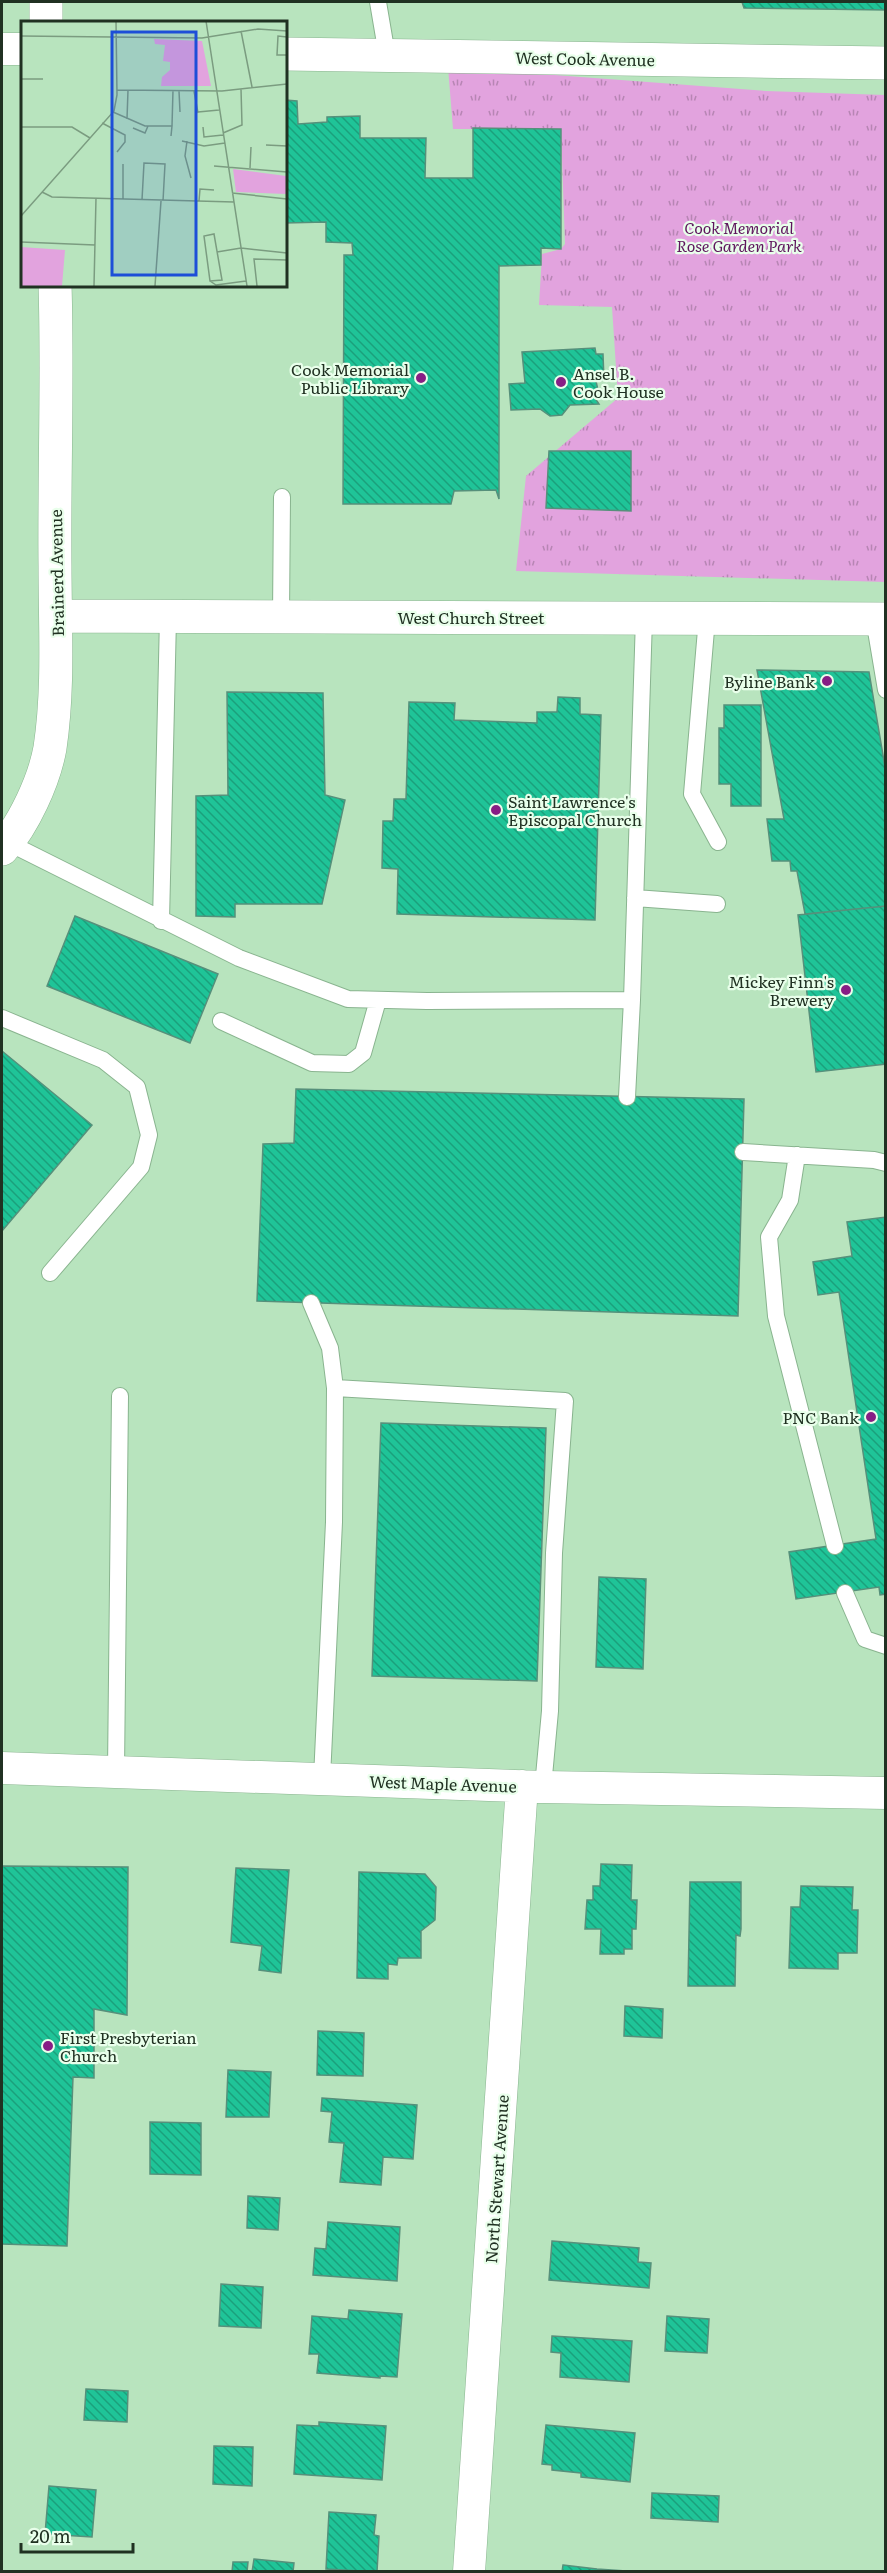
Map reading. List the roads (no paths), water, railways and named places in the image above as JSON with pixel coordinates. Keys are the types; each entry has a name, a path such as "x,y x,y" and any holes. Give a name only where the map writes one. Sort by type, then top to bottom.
{"street":[{"path":"46,2 46,21"},
{"path":"2,49 21,49"},
{"name":"West Cook Avenue","path":"286,54 885,63"},
{"name":"Brainerd Avenue","path":"4,846 16,832 36,792 50,749 57,663 55,286"},
{"name":"West Church Street","path":"56,616 880,619"},
{"name":"West Maple Avenue","path":"2,1768 533,1786 885,1793"},
{"name":"North Stewart Avenue","path":"469,2571 533,1786"}],"lane":[{"path":"378,2 387,56"},
{"path":"281,616 282,497"},
{"path":"162,921 168,618"},
{"path":"627,1097 644,618"},
{"path":"707,618 692,794 717,842"},
{"path":"880,619 885,690"},
{"path":"4,846 239,958 348,999 632,1000"},
{"path":"635,898 717,904"},
{"path":"221,1021 312,1064 349,1064 363,1053 378,1000"},
{"path":"2,1018 103,1060 137,1087 149,1135 141,1167 50,1273"},
{"path":"743,1152 874,1160 885,1163"},
{"path":"797,1155 790,1200 769,1237 776,1316 835,1546"},
{"path":"311,1303 330,1348 335,1388 334,1522 322,1778"},
{"path":"335,1388 565,1401 554,1553 550,1712 533,1786"},
{"path":"116,1771 120,1396"},
{"path":"845,1593 865,1639 885,1646"}],"place":[{"name":"Cook Memorial Public Library","path":"421,378"},
{"name":"Ansel B. Cook House","path":"561,382"},
{"name":"Byline Bank","path":"827,681"},
{"name":"Saint Lawrence's Episcopal Church","path":"496,810"},
{"name":"Mickey Finn's Brewery","path":"846,990"},
{"name":"PNC Bank","path":"871,1417"},
{"name":"First Presbyterian Church","path":"48,2046"}],"park label":[{"name":"Cook Memorial Rose Garden Park","path":"739,236"}]}
